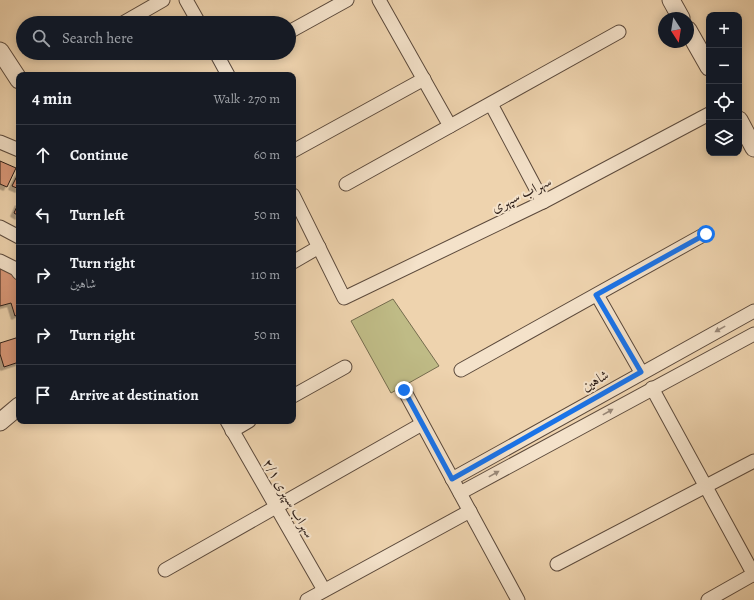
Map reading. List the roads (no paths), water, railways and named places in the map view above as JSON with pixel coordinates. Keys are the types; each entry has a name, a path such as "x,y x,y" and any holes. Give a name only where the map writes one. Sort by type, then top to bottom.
{"street":[{"path":"135,16 164,0"},
{"path":"186,0 195,16"},
{"path":"296,28 347,0"},
{"path":"379,0 450,126"},
{"path":"671,0 678,12"},
{"path":"346,184 619,32"},
{"path":"694,41 706,62"},
{"path":"0,51 16,75"},
{"path":"220,60 226,72"},
{"path":"296,149 424,79"},
{"path":"491,104 544,202"},
{"name":"سهراب سپهری","path":"319,247 344,298 544,202 706,116"},
{"path":"742,126 754,148"},
{"path":"0,142 16,149"},
{"path":"296,201 319,247 296,260"},
{"path":"0,227 16,235"},
{"path":"461,370 706,234"},
{"path":"0,261 16,269"},
{"path":"596,295 641,372"},
{"name":"شاهین","path":"452,479 641,372 754,311"},
{"path":"460,493 754,334"},
{"path":"296,394 345,367"},
{"path":"652,388 754,574 708,600"},
{"path":"404,390 470,511 514,599"},
{"path":"0,422 16,409"},
{"path":"166,570 422,424"},
{"name":"سهراب سپهری ۲/۱","path":"230,426 324,590"},
{"path":"557,564 705,485 754,461"},
{"path":"307,600 470,511"}]}
